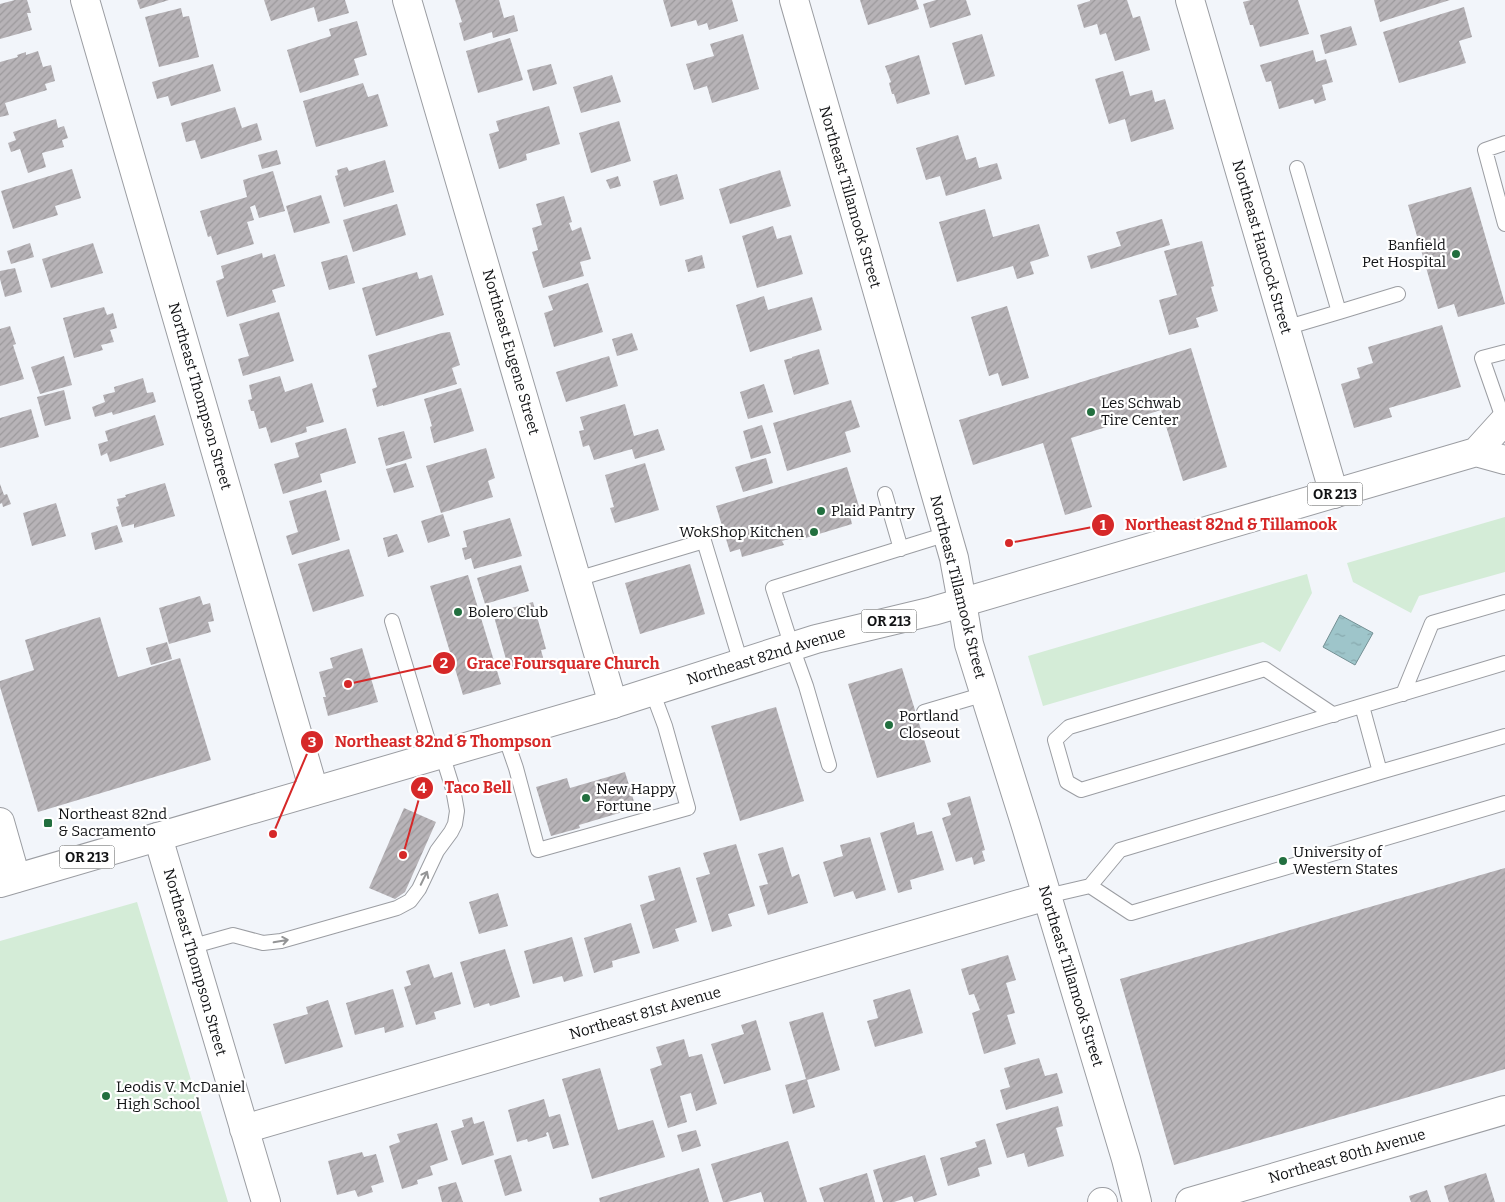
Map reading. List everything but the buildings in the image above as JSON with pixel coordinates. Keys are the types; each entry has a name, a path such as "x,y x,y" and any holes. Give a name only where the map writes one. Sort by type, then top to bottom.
{"street":[{"name":"Northeast Thompson Street","path":"85,0 314,791"},
{"name":"Northeast Eugene Street","path":"407,0 614,704"},
{"name":"Northeast Tillamook Street","path":"794,0 954,558 970,644 1124,1150 1137,1202"},
{"name":"Northeast Hancock Street","path":"1190,0 1334,494"},
{"path":"1504,420 1476,452 1505,460"},
{"name":"Northeast 82nd Avenue","path":"8,880 614,704 816,639 933,611 1476,452"},
{"path":"0,822 8,880"},
{"name":"Northeast Thompson Street","path":"158,837 266,1202"},
{"name":"Northeast 81st Avenue","path":"244,1130 1047,896"},
{"name":"Northeast 80th Avenue","path":"1190,1202 1505,1110"}],"lane":[{"path":"1505,143 1485,150 1505,224"},
{"path":"1297,168 1339,312"},
{"path":"1285,328 1398,294"},
{"path":"1504,420 1482,358 1505,352"},
{"path":"885,494 901,549"},
{"path":"829,765 806,686 773,588 947,534"},
{"path":"577,579 704,541 741,663"},
{"path":"1403,694 1432,624 1505,602"},
{"path":"190,947 233,935 264,942 281,942 397,908 410,901 419,889 437,851 455,824 457,811 454,796 392,621"},
{"path":"1334,715 1265,669 1069,726 1055,740 1067,782 1081,790 1334,715 1505,663"},
{"path":"505,736 516,768 538,850 688,808 652,691"},
{"path":"924,712 985,694"},
{"path":"1362,706 1380,772"},
{"path":"1047,896 1090,886 1120,850 1505,736"},
{"path":"1090,886 1131,913 1505,803"}],"green space":[{"path":"1505,517 1505,572 1419,596 1411,613 1353,582 1347,563"},
{"path":"1307,574 1312,593 1280,652 1263,642 1043,706 1028,656"},
{"name":"Leodis V. McDaniel High School","path":"137,902 228,1202 0,1202 0,941"}],"water":[{"path":"1340,615 1373,633 1355,665 1323,647"}],"place":[{"name":"Banfield Pet Hospital","path":"1456,254"},
{"name":"Les Schwab Tire Center","path":"1091,412"},
{"name":"Plaid Pantry","path":"821,511"},
{"name":"WokShop Kitchen","path":"814,532"},
{"name":"Northeast 82nd & Tillamook","path":"1009,543"},
{"name":"Bolero Club","path":"458,612"},
{"name":"Grace Foursquare Church","path":"348,684"},
{"name":"Portland Closeout","path":"889,725"},
{"name":"New Happy Fortune","path":"586,798"},
{"name":"Northeast 82nd & Sacramento","path":"48,823"},
{"name":"Northeast 82nd & Thompson","path":"273,834"},
{"name":"Taco Bell","path":"403,855"},
{"name":"University of Western States","path":"1283,861"},
{"name":"Leodis V. McDaniel High School","path":"106,1096"}]}
